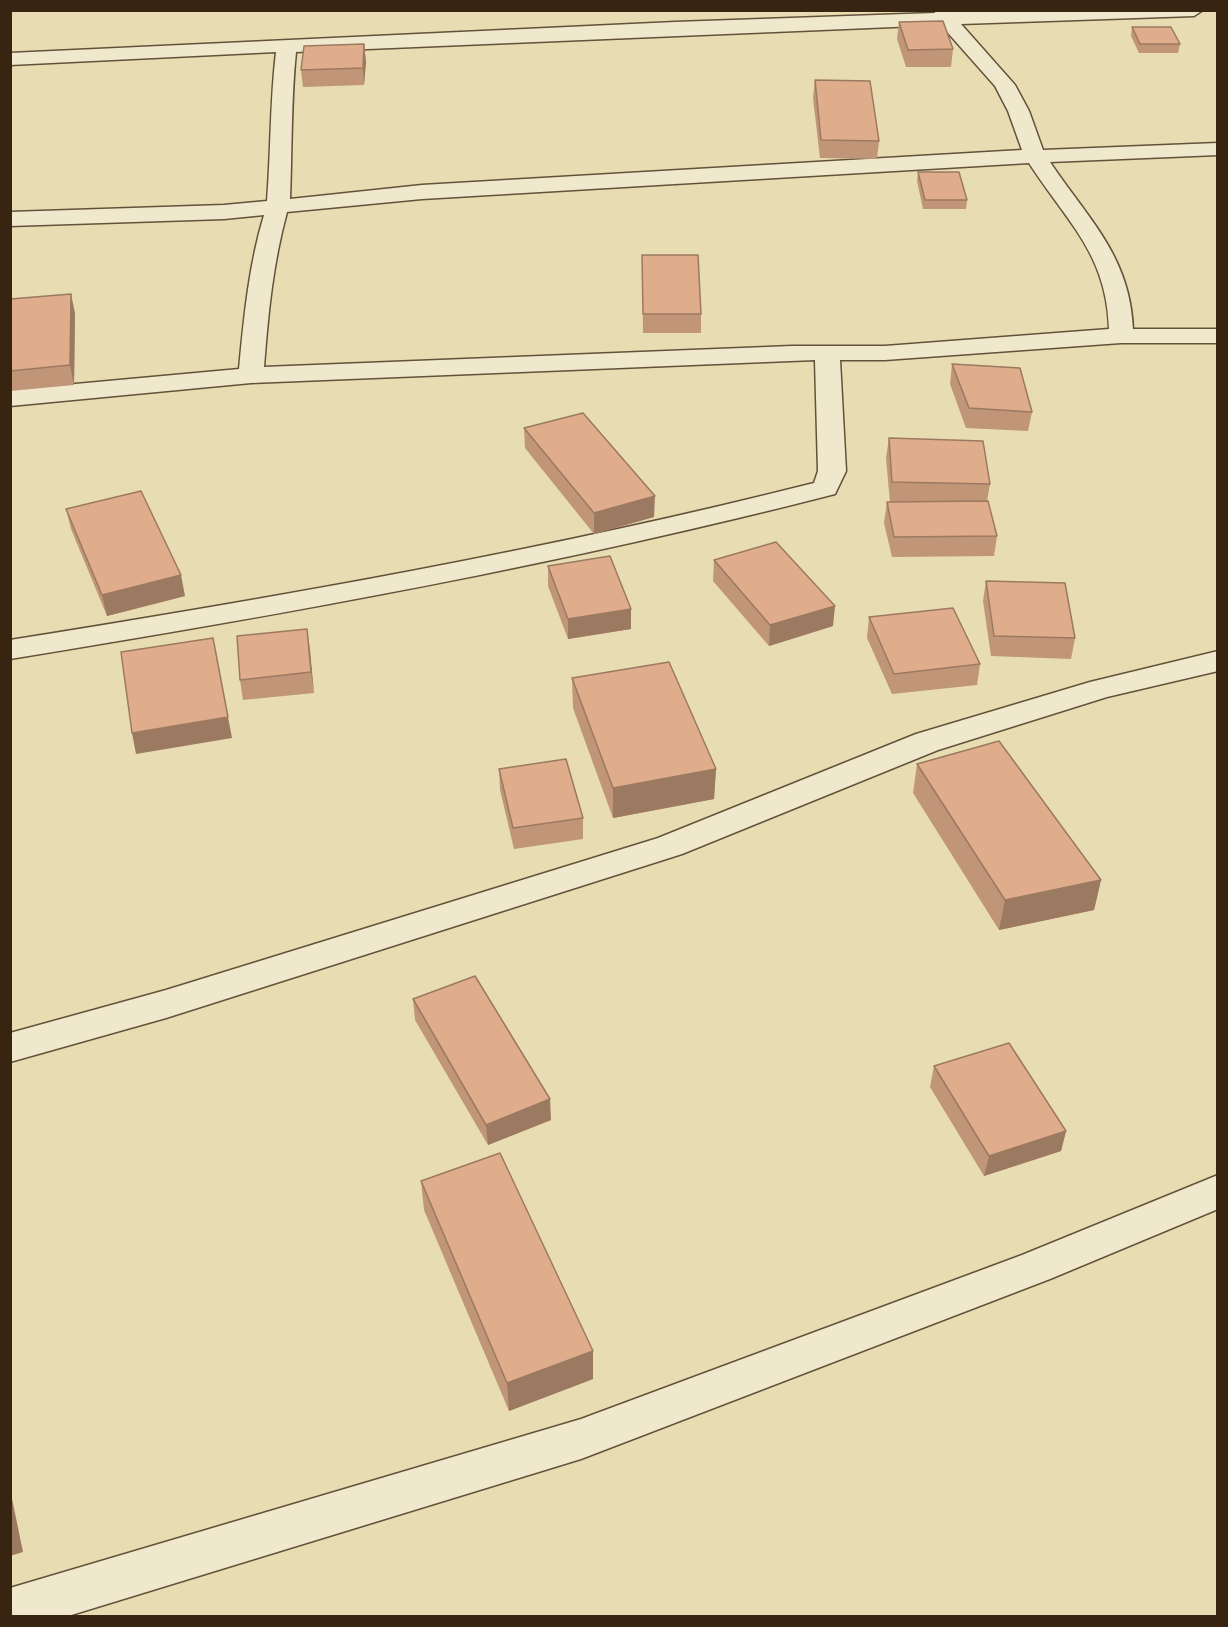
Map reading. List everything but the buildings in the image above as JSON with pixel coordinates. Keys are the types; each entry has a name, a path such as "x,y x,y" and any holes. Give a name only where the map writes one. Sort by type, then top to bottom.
{"street":[{"path":"10,58 945,15 1194,10"},
{"path":"945,15 1010,93 1036,158 1097,238 1114,279 1122,317 1121,336"},
{"path":"251,375 258,294 267,243 278,206 283,128 282,89 287,45"},
{"path":"10,219 224,212 433,191 918,161 1218,149"},
{"path":"10,398 251,375 827,353 885,353 1121,336 1218,336"},
{"path":"10,650 202,619 496,565 743,510 825,488 832,471 827,353"},
{"path":"10,1048 166,1004 670,846 927,742 1101,689 1218,661"},
{"path":"10,1611 581,1438 1036,1267 1218,1191"}]}
